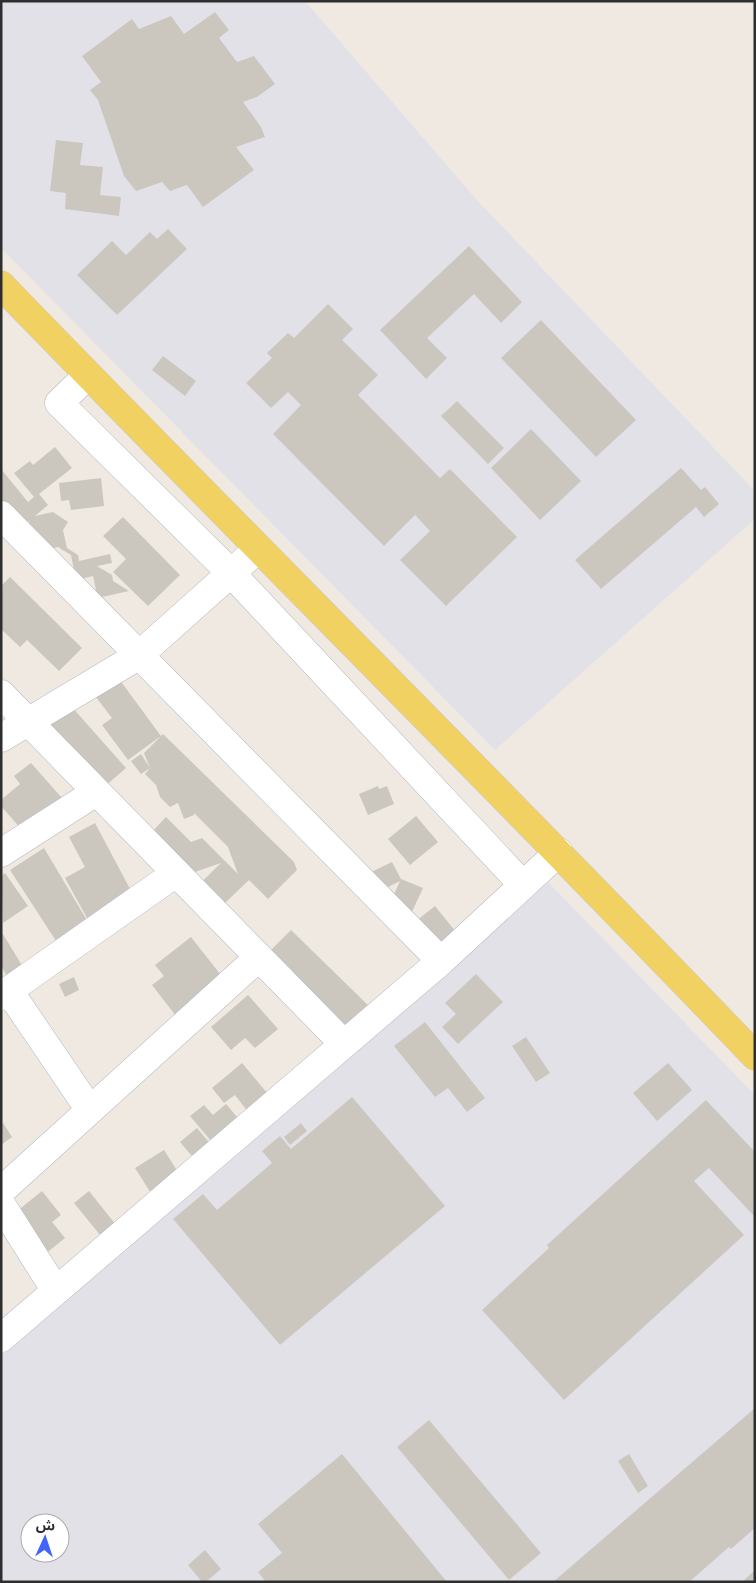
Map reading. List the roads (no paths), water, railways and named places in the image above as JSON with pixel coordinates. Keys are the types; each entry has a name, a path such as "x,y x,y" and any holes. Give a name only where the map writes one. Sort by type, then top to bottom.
{"main road":[{"path":"1,284 258,549 559,852 755,1056"}],"street":[{"path":"88,375 58,403 231,573 523,885"},
{"path":"1,515 441,961"},
{"path":"1,738 138,656 258,549"},
{"path":"1,694 344,1044"},
{"path":"1,853 96,792"},
{"path":"1,1338 441,961 559,852"},
{"path":"90,1110 5,993 176,873"},
{"path":"1,1191 259,957"},
{"path":"1,1204 56,1291"}]}
